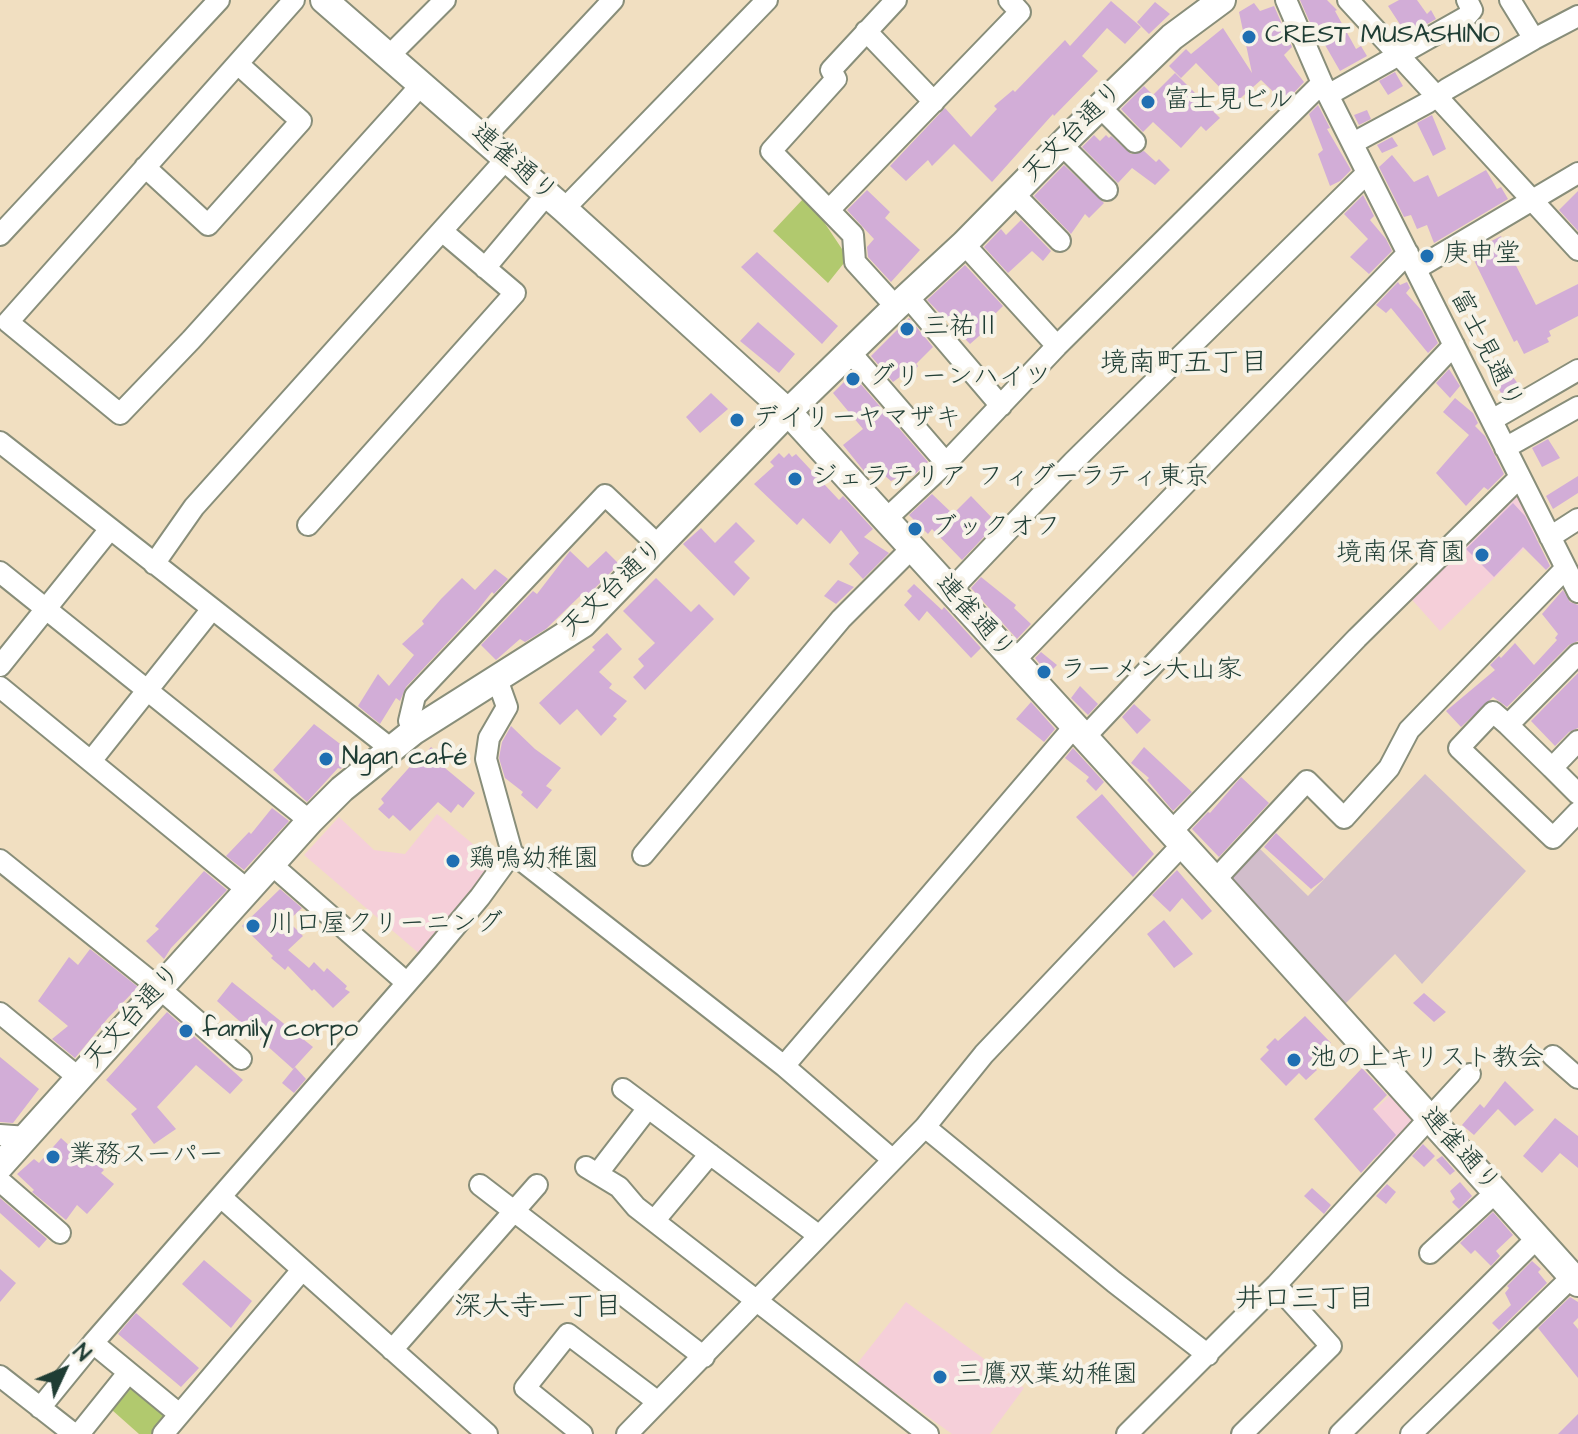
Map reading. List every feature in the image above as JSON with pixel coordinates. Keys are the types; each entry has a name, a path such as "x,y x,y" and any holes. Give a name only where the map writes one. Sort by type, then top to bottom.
{"main road":[{"name":"連雀通り","path":"325,0 507,158 788,412 1575,1280"},
{"name":"天文台通り","path":"0,1166 310,821 390,748 583,624 788,412 964,244 1100,107 1172,37 1222,0"}],"street":[{"path":"0,235 219,0"},
{"path":"294,0 8,322 120,414 191,340 422,84"},
{"path":"389,56 445,0"},
{"path":"483,139 613,0"},
{"path":"485,268 767,0"},
{"path":"896,0 831,70 836,79 771,151 853,235 855,262 902,302 1001,406"},
{"path":"829,210 1020,12 1009,0"},
{"name":"富士見通り","path":"1286,0 1325,89 1577,590"},
{"path":"1348,0 1578,250"},
{"path":"885,520 946,463 1057,346 1325,89 1399,56 1466,17 1472,10 1467,0"},
{"path":"1510,0 1534,39"},
{"path":"1353,143 1578,16"},
{"path":"866,31 934,102"},
{"path":"145,167 208,225 301,121 238,64"},
{"path":"1100,107 1135,142"},
{"path":"1062,145 1107,190"},
{"path":"154,564 194,507 507,158"},
{"path":"950,591 1073,462 1367,173"},
{"path":"1013,662 1412,261 1578,173"},
{"path":"1014,194 1060,241"},
{"path":"308,525 515,293 442,231"},
{"path":"964,244 1057,346"},
{"path":"784,1066 1079,732 1454,345"},
{"path":"850,352 946,463"},
{"path":"1492,420 1578,370"},
{"path":"1505,448 1578,407"},
{"path":"0,442 390,748"},
{"path":"627,1434 925,1127 984,1054 1357,638 1520,477"},
{"path":"414,731 409,721 415,696 605,495 660,547"},
{"path":"1550,537 1578,519"},
{"path":"2,659 110,529"},
{"path":"643,855 841,619 911,549"},
{"path":"1215,880 1307,781 1344,818 1389,768 1409,730 1566,568"},
{"path":"0,572 310,821"},
{"path":"91,761 212,609"},
{"path":"1508,725 1578,654"},
{"path":"497,679 507,707 489,738 486,759 512,853 784,1066 893,1160"},
{"path":"0,687 249,891"},
{"path":"1578,794 1493,712 1459,748 1553,838 1578,812"},
{"path":"1552,768 1578,741"},
{"path":"40,1408 407,983 480,897 512,853"},
{"path":"0,860 159,988 241,1059"},
{"path":"272,865 407,983"},
{"path":"0,1013 79,1078"},
{"path":"1553,1056 1578,1078"},
{"path":"1127,1434 1276,1285 1470,1074"},
{"path":"623,1089 818,1235"},
{"path":"648,1108 592,1170 619,1187 636,1207 928,1434"},
{"path":"925,1127 1208,1355"},
{"path":"0,1135 27,1137"},
{"path":"654,1221 710,1154"},
{"path":"0,1181 60,1233"},
{"path":"480,1185 704,1357"},
{"path":"392,1350 537,1185"},
{"path":"1430,1253 1496,1192"},
{"path":"221,1197 487,1434"},
{"path":"1340,1434 1537,1238"},
{"path":"163,1434 302,1270"},
{"path":"1411,1434 1575,1280"},
{"path":"1242,1434 1331,1346 1276,1285"},
{"path":"582,1434 525,1388 568,1334 658,1402"},
{"path":"93,1343 178,1413"},
{"path":"0,1376 77,1434 128,1373"}],"shaded area":[{"name":"境南保育園","path":"1518,484 1541,532 1440,631 1407,594"},
{"path":"1425,774 1526,871 1422,984 1395,954 1341,1008 1225,879 1258,847 1308,896"},
{"path":"437,814 498,865 421,955 304,855 339,817 374,850 405,854"},
{"path":"1393,1092 1420,1122 1384,1164 1354,1131"},
{"name":"三鷹双葉幼稚園","path":"906,1302 1024,1388 990,1434 952,1434 856,1365"}],"green space":[{"path":"803,199 822,219 848,258 828,283 773,231"},
{"path":"132,1387 172,1422 162,1434 139,1434 112,1410"}],"building":[{"path":"1300,0 1327,0 1337,10 1356,49 1361,46 1367,56 1340,71 1311,25"},
{"path":"1399,0 1417,0 1427,14 1431,10 1436,19 1404,37 1405,32 1388,6"},
{"path":"1111,1 1141,27 1125,44 1107,28 1082,56 1098,71 1053,114 992,182 954,144 932,166 928,160 906,181 890,166 945,108 971,137 997,109 994,106 1013,90 1015,92 1065,40 1070,46"},
{"path":"1155,2 1170,14 1149,34 1137,22"},
{"path":"1254,3 1260,11 1274,6 1292,47 1284,55 1304,82 1287,100 1282,100 1261,80 1235,103 1196,63 1181,78 1169,66 1186,49 1191,54 1223,28 1252,73 1239,12"},
{"path":"1395,72 1403,86 1388,95 1379,81"},
{"path":"1175,73 1220,118 1206,131 1201,126 1181,148 1153,122 1143,132 1121,109 1144,86 1153,95"},
{"path":"1318,105 1330,128 1327,129 1351,170 1330,186 1318,154 1323,150 1309,114"},
{"path":"1367,110 1371,119 1359,125 1354,115"},
{"path":"1432,115 1446,149 1433,156 1417,123"},
{"path":"1094,135 1100,141 1106,135 1111,136 1131,154 1144,151 1170,170 1155,185 1132,168 1118,183 1082,147"},
{"path":"1392,137 1398,146 1382,153 1377,145"},
{"path":"1392,155 1414,182 1428,175 1438,197 1486,170 1497,189 1501,187 1508,199 1434,243 1427,225 1417,229 1411,215 1404,217 1379,167"},
{"path":"1064,165 1104,203 1089,218 1085,214 1071,234 1034,196"},
{"path":"867,190 890,212 885,218 920,250 891,282 868,257 867,247 874,239 847,210"},
{"path":"1578,191 1578,231 1559,210"},
{"path":"1363,195 1374,216 1370,220 1392,251 1369,274 1350,257 1368,239 1344,214"},
{"path":"1021,220 1051,251 1043,261 1032,251 1008,273 984,247 1001,229 1006,235"},
{"path":"1501,236 1536,305 1578,284 1578,316 1549,331 1549,342 1524,354 1517,340 1514,342 1470,252"},
{"path":"757,252 838,326 822,344 741,267"},
{"path":"965,265 1003,306 982,327 986,330 970,344 927,300"},
{"path":"1398,282 1400,285 1407,282 1410,288 1406,293 1422,311 1438,343 1428,353 1391,308 1386,313 1376,305"},
{"path":"909,318 933,347 916,364 918,366 908,379 904,374 893,382 871,356"},
{"path":"758,322 795,354 779,373 740,341"},
{"path":"1449,369 1460,386 1450,398 1436,383"},
{"path":"852,374 928,462 913,476 909,472 891,481 877,469 868,476 843,445 863,429 833,393"},
{"path":"1513,377 1521,388 1504,398 1497,386"},
{"path":"711,393 728,409 700,433 686,417"},
{"path":"1455,398 1473,413 1478,423 1475,426 1485,436 1504,474 1488,490 1484,487 1466,506 1436,473 1469,435 1443,412"},
{"path":"1548,439 1560,458 1542,467 1532,448"},
{"path":"779,453 784,458 789,453 792,457 796,454 839,500 843,496 873,529 864,537 889,553 863,579 849,564 859,553 841,530 830,544 803,518 797,525 754,484 774,466 770,462"},
{"path":"1578,476 1578,493 1553,509 1546,496"},
{"path":"932,494 953,514 971,496 997,523 962,560 932,529 928,534 909,515"},
{"path":"1513,503 1525,516 1550,566 1546,570 1523,547 1494,577 1466,549"},
{"path":"736,522 755,541 734,562 750,578 734,596 683,544 701,528 715,543"},
{"path":"570,551 588,568 606,551 619,564 586,597 582,594 546,629 525,642 520,639 496,660 481,645 533,591 537,594"},
{"path":"495,569 508,579 494,594 492,592 406,687 400,701 396,698 380,724 358,706 378,674 389,686 414,655 402,644 424,624 422,621 462,578 475,590"},
{"path":"981,577 1016,605 1014,608 1031,624 1017,639 971,588"},
{"path":"656,578 691,612 699,604 714,619 645,690 633,677 644,666 638,659 655,643 623,611"},
{"path":"838,580 854,587 836,604 824,596"},
{"path":"914,584 942,610 944,607 981,648 971,658 927,611 919,621 904,605 912,596 907,591"},
{"path":"1563,590 1570,602 1578,605 1578,641 1569,645 1507,707 1493,697 1461,727 1446,711 1495,670 1490,665 1499,656 1501,658 1515,643 1534,665 1557,640 1558,634 1542,614"},
{"path":"607,633 622,649 599,672 612,684 609,688 627,701 613,716 617,719 601,736 577,709 560,725 539,703 595,650 592,647"},
{"name":"ラーメン大山家","path":"1041,652 1057,665 1048,674 1035,658"},
{"path":"1578,673 1578,728 1555,746 1531,721"},
{"path":"1080,686 1098,704 1088,715 1071,698"},
{"path":"1031,702 1055,729 1044,742 1016,719"},
{"path":"1134,704 1151,720 1137,734 1122,717"},
{"path":"314,724 352,753 341,769 338,768 307,802 273,770"},
{"path":"511,726 561,768 546,786 552,790 537,809 521,795 523,792 505,778 499,758 502,742"},
{"path":"431,747 444,757 439,763 475,793 463,808 458,804 451,813 438,802 410,831 393,815 389,819 378,809 384,803 381,799"},
{"path":"1144,747 1192,792 1173,811 1147,780 1149,778 1131,763"},
{"path":"1073,748 1104,782 1096,791 1086,781 1089,777 1065,758"},
{"path":"1241,777 1269,803 1219,857 1192,829"},
{"path":"1102,794 1154,854 1133,877 1076,817"},
{"path":"272,808 289,821 244,870 226,856 249,832 251,834"},
{"path":"1276,833 1324,879 1311,889 1264,847"},
{"path":"1177,870 1212,911 1202,920 1182,898 1170,912 1152,895"},
{"path":"204,871 227,890 164,959 146,941 159,929 155,926"},
{"path":"280,889 302,908 288,921 303,936 288,950 309,968 314,962 324,972 327,968 350,992 333,1008 288,966 285,970 271,958 273,956 242,926"},
{"path":"1164,920 1193,954 1174,968 1147,934"},
{"path":"90,949 138,987 75,1058 52,1039 68,1026 38,1001 69,957 78,965"},
{"path":"232,982 313,1047 293,1069 217,1001"},
{"path":"1424,993 1446,1012 1434,1022 1413,1003"},
{"path":"167,1012 243,1080 230,1094 196,1065 157,1107 176,1129 154,1144 131,1114 137,1109 106,1080"},
{"path":"1305,1016 1331,1043 1310,1064 1317,1070 1306,1080 1299,1073 1286,1086 1260,1059 1275,1038 1278,1041"},
{"path":"0,1057 39,1089 13,1123 0,1122"},
{"path":"295,1067 306,1079 294,1093 282,1083"},
{"path":"1362,1068 1387,1095 1373,1109 1396,1135 1361,1173 1314,1119"},
{"path":"1505,1081 1534,1110 1515,1126 1498,1109 1474,1135 1462,1125 1480,1104 1484,1108"},
{"path":"1555,1118 1578,1136 1578,1168 1560,1153 1542,1173 1523,1156"},
{"path":"61,1138 73,1149 76,1145 104,1170 101,1173 114,1184 87,1214 77,1205 66,1220 32,1192 34,1190 17,1174 34,1159 39,1163"},
{"path":"1423,1144 1435,1156 1424,1167 1412,1156"},
{"path":"1442,1156 1455,1171 1450,1175 1436,1160"},
{"path":"1460,1182 1472,1196 1459,1209 1452,1202 1455,1199 1450,1191"},
{"path":"1387,1184 1396,1192 1386,1204 1376,1196"},
{"path":"1312,1188 1331,1205 1324,1214 1304,1196"},
{"path":"0,1198 47,1239 39,1248 0,1213"},
{"path":"1493,1212 1513,1235 1496,1251 1500,1256 1491,1266 1475,1250 1471,1254 1460,1243"},
{"path":"204,1260 252,1301 231,1328 182,1284"},
{"path":"1532,1261 1541,1269 1538,1272 1547,1283 1499,1330 1492,1323 1511,1305 1505,1293 1509,1288 1507,1286"},
{"path":"0,1269 16,1283 0,1302"},
{"path":"1570,1297 1578,1302 1578,1318 1573,1323 1578,1329 1578,1378 1538,1328"},
{"path":"136,1313 199,1368 181,1387 118,1334"},
{"path":"1578,1414 1578,1434 1558,1434"}],"place":[{"name":"CREST MUSASHINO","path":"1249,37"},
{"name":"富士見ビル","path":"1148,102"},
{"name":"庚申堂","path":"1427,256"},
{"name":"三祐Ⅱ","path":"907,329"},
{"name":"グリーンハイツ","path":"853,379"},
{"name":"デイリーヤマザキ","path":"737,420"},
{"name":"ジェラテリア フィグーラティ東京","path":"795,479"},
{"name":"ブックオフ","path":"915,529"},
{"name":"境南保育園","path":"1482,555"},
{"name":"ラーメン大山家","path":"1044,672"},
{"name":"Ngan café","path":"326,759"},
{"name":"鶏鳴幼稚園","path":"453,861"},
{"name":"川口屋クリーニング","path":"253,926"},
{"name":"family corpo","path":"186,1031"},
{"name":"池の上キリスト教会","path":"1294,1060"},
{"name":"業務スーパー","path":"53,1157"},
{"name":"三鷹双葉幼稚園","path":"940,1377"}],"district":[{"name":"境南町五丁目","path":"1184,365"},
{"name":"井口三丁目","path":"1305,1301"},
{"name":"深大寺一丁目","path":"538,1309"}]}
